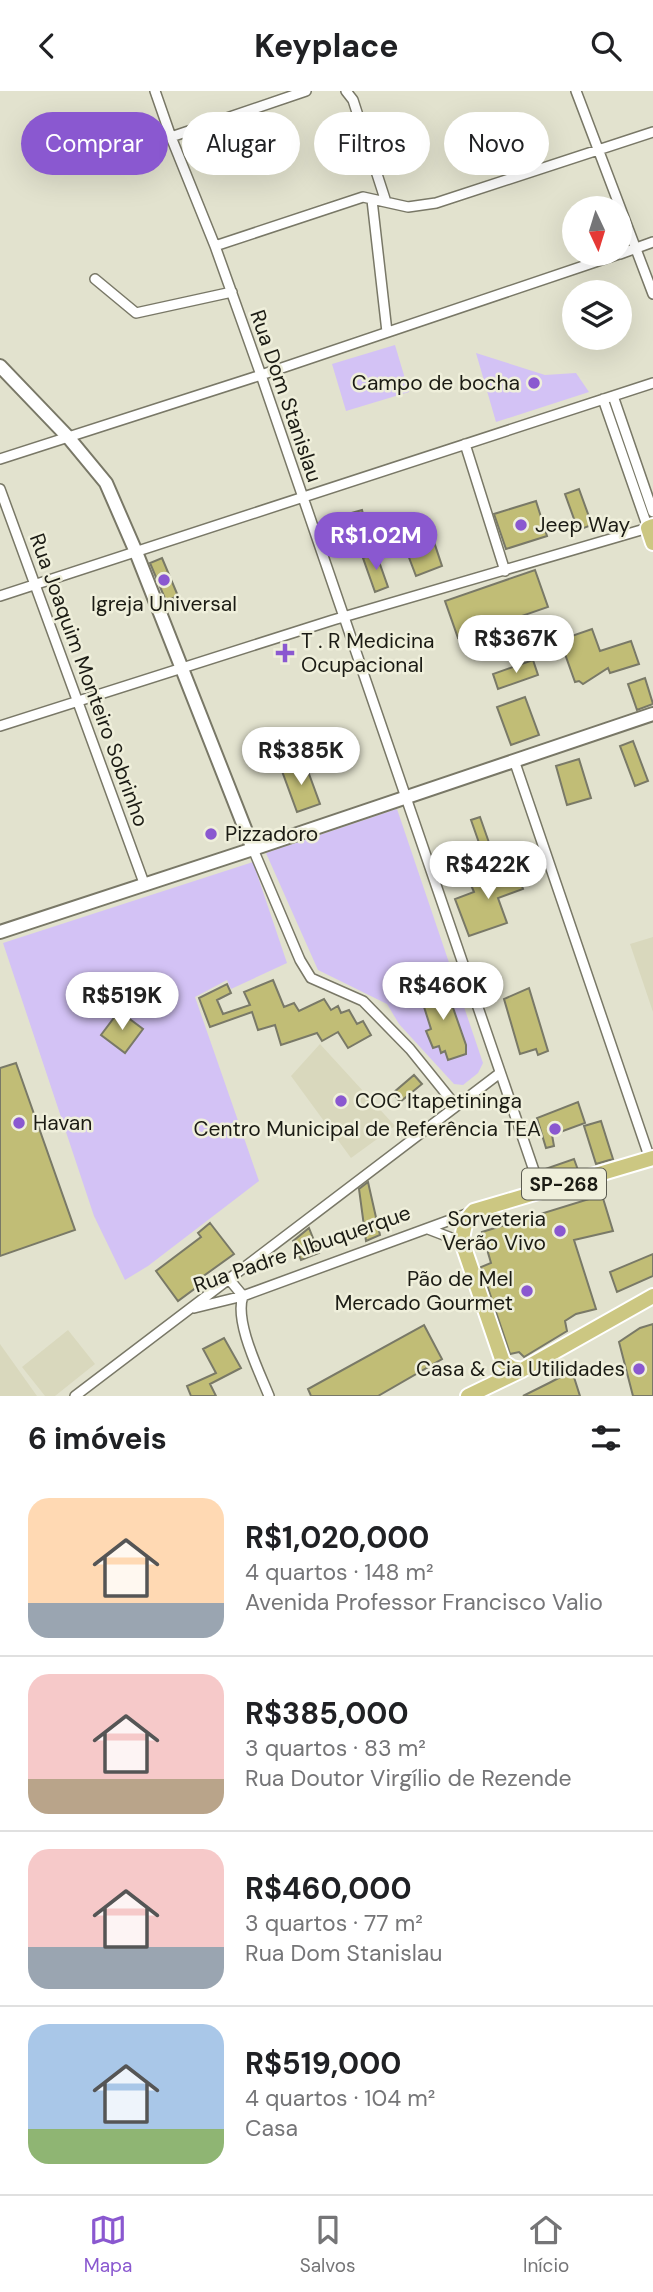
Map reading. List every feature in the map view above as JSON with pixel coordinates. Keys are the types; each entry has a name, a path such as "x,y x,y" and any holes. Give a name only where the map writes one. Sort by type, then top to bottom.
{"main road":[{"path":"0,366 68,437 106,483 136,552 253,849"},
{"path":"650,527 653,543"},
{"path":"0,932 653,714"},
{"name":"Rua Padre Albuquerque","path":"474,1211 651,1158"},
{"path":"474,1211 466,1222 462,1242 503,1361 505,1378"},
{"path":"491,1392 505,1378 653,1296"},
{"path":"503,1361 512,1368 522,1370"},
{"path":"468,1396 491,1392 522,1370"}],"street":[{"name":"Rua Dom Stanislau","path":"155,91 232,292 541,1191"},
{"path":"171,137 306,91"},
{"path":"346,91 353,100 386,202"},
{"path":"576,91 653,294"},
{"path":"215,246 363,197 408,207 436,203 653,132"},
{"path":"372,199 387,332"},
{"path":"632,249 653,242"},
{"path":"0,459 261,375 583,266"},
{"path":"95,279 136,313 232,292"},
{"path":"0,596 653,383"},
{"path":"613,396 653,512"},
{"path":"0,726 343,617 650,527 603,399"},
{"path":"464,444 505,571"},
{"name":"Rua Joaquim Monteiro Sobrinho","path":"0,489 144,883"},
{"path":"514,760 651,1158"},
{"path":"253,849 300,960 311,978 363,1001 410,1049 456,1106"},
{"path":"75,1396 500,1073"},
{"name":"Rua Padre Albuquerque","path":"189,1309 243,1296 474,1211"},
{"name":"Rua Padre Albuquerque","path":"428,1229 462,1242"},
{"path":"228,1278 243,1296 240,1303 242,1316 253,1356 269,1396"}],"shaded area":[{"path":"395,345 409,392 346,411 332,364"},
{"name":"Campo de bocha","path":"476,353 545,375 576,373 589,392 496,422"},
{"path":"397,809 483,1063 478,1073 463,1085 454,1084 399,1024 387,1004 318,970 266,853"},
{"path":"253,862 287,963 231,989 227,980 195,997 259,1181 148,1266 125,1280 94,1216 3,943"},
{"path":"653,937 653,1012 630,944"},
{"name":"COC Itapetininga","path":"320,1044 395,1126 351,1158 291,1076"},
{"path":"68,1330 95,1364 55,1396 45,1396 22,1367"},
{"path":"0,1344 37,1396 0,1396"}],"building":[{"path":"579,489 592,525 578,530 565,494"},
{"name":"Jeep Way","path":"536,501 547,536 506,549 494,514"},
{"path":"362,510 369,536 355,540 348,514"},
{"path":"421,519 426,534 431,533 442,566 416,576 397,526"},
{"path":"333,521 340,541 328,546 320,526"},
{"path":"376,553 388,587 375,592 363,558"},
{"name":"Igreja Universal","path":"162,558 178,596 166,601 150,563"},
{"path":"535,570 548,607 458,638 445,601"},
{"path":"592,629 600,651 631,641 639,664 610,673 608,668 583,684 575,682 560,640"},
{"path":"533,660 538,675 498,689 493,674"},
{"path":"645,678 653,704 637,710 628,684"},
{"path":"525,697 539,735 511,745 497,707"},
{"path":"633,741 648,781 635,786 620,746"},
{"path":"579,759 591,798 567,805 556,766"},
{"path":"305,763 320,804 297,812 282,771"},
{"path":"480,817 493,854 484,857 471,820"},
{"path":"515,866 523,889 498,898 507,923 469,936 455,899 474,892 471,885 491,877 490,874"},
{"path":"273,980 284,1007 294,1003 299,1011 324,999 331,1010 338,1006 341,1013 349,1010 357,1024 363,1021 371,1035 348,1048 338,1032 322,1041 317,1033 281,1045 275,1025 258,1030 252,1012 210,1027 199,998 227,984 231,993 217,1000 223,1014 250,1005 244,992"},
{"path":"444,982 466,1045 466,1054 448,1060 445,1051 441,1053 439,1046 433,1048 426,1031 431,1029 419,991"},
{"path":"529,988 548,1051 538,1055 536,1049 520,1054 504,999"},
{"path":"119,1011 143,1029 125,1053 101,1035"},
{"name":"Havan","path":"16,1063 75,1230 0,1256 0,1068"},
{"path":"414,1075 422,1084 400,1102 393,1093"},
{"name":"Centro Municipal de Referência TEA","path":"578,1102 585,1123 552,1135 554,1146 546,1148 537,1118"},
{"path":"601,1121 613,1159 596,1164 584,1126"},
{"path":"574,1159 578,1170 549,1179 545,1169"},
{"path":"368,1182 380,1235 366,1241 359,1189"},
{"name":"Pão de Mel Mercado Gourmet","path":"602,1195 613,1231 574,1240 596,1309 576,1314 565,1321 567,1331 524,1357 519,1352 510,1354 481,1267 491,1263 482,1232"},
{"path":"210,1223 234,1254 198,1280 201,1284 178,1301 156,1271 201,1237 198,1233"},
{"path":"309,1228 319,1253 301,1260 293,1241"},
{"path":"653,1254 653,1276 617,1292 610,1272"},
{"name":"Casa & Cia Utilidades","path":"653,1324 653,1396 633,1396 619,1342 640,1328"},
{"path":"424,1325 442,1359 378,1396 311,1396 308,1389"},
{"path":"224,1338 241,1368 210,1384 216,1396 191,1396 187,1386 216,1373 203,1349"},
{"path":"572,1371 580,1396 523,1396 549,1383"}],"place":[{"name":"Campo de bocha","path":"534,383"},
{"name":"Jeep Way","path":"521,525"},
{"name":"Igreja Universal","path":"164,580"},
{"name":"T . R Medicina Ocupacional","path":"285,653"},
{"name":"Pizzadoro","path":"211,834"},
{"name":"COC Itapetininga","path":"341,1101"},
{"name":"Havan","path":"19,1123"},
{"name":"Centro Municipal de Referência TEA","path":"555,1129"},
{"name":"Sorveteria Verão Vivo","path":"560,1231"},
{"name":"Pão de Mel Mercado Gourmet","path":"527,1291"},
{"name":"Casa & Cia Utilidades","path":"639,1369"}]}
